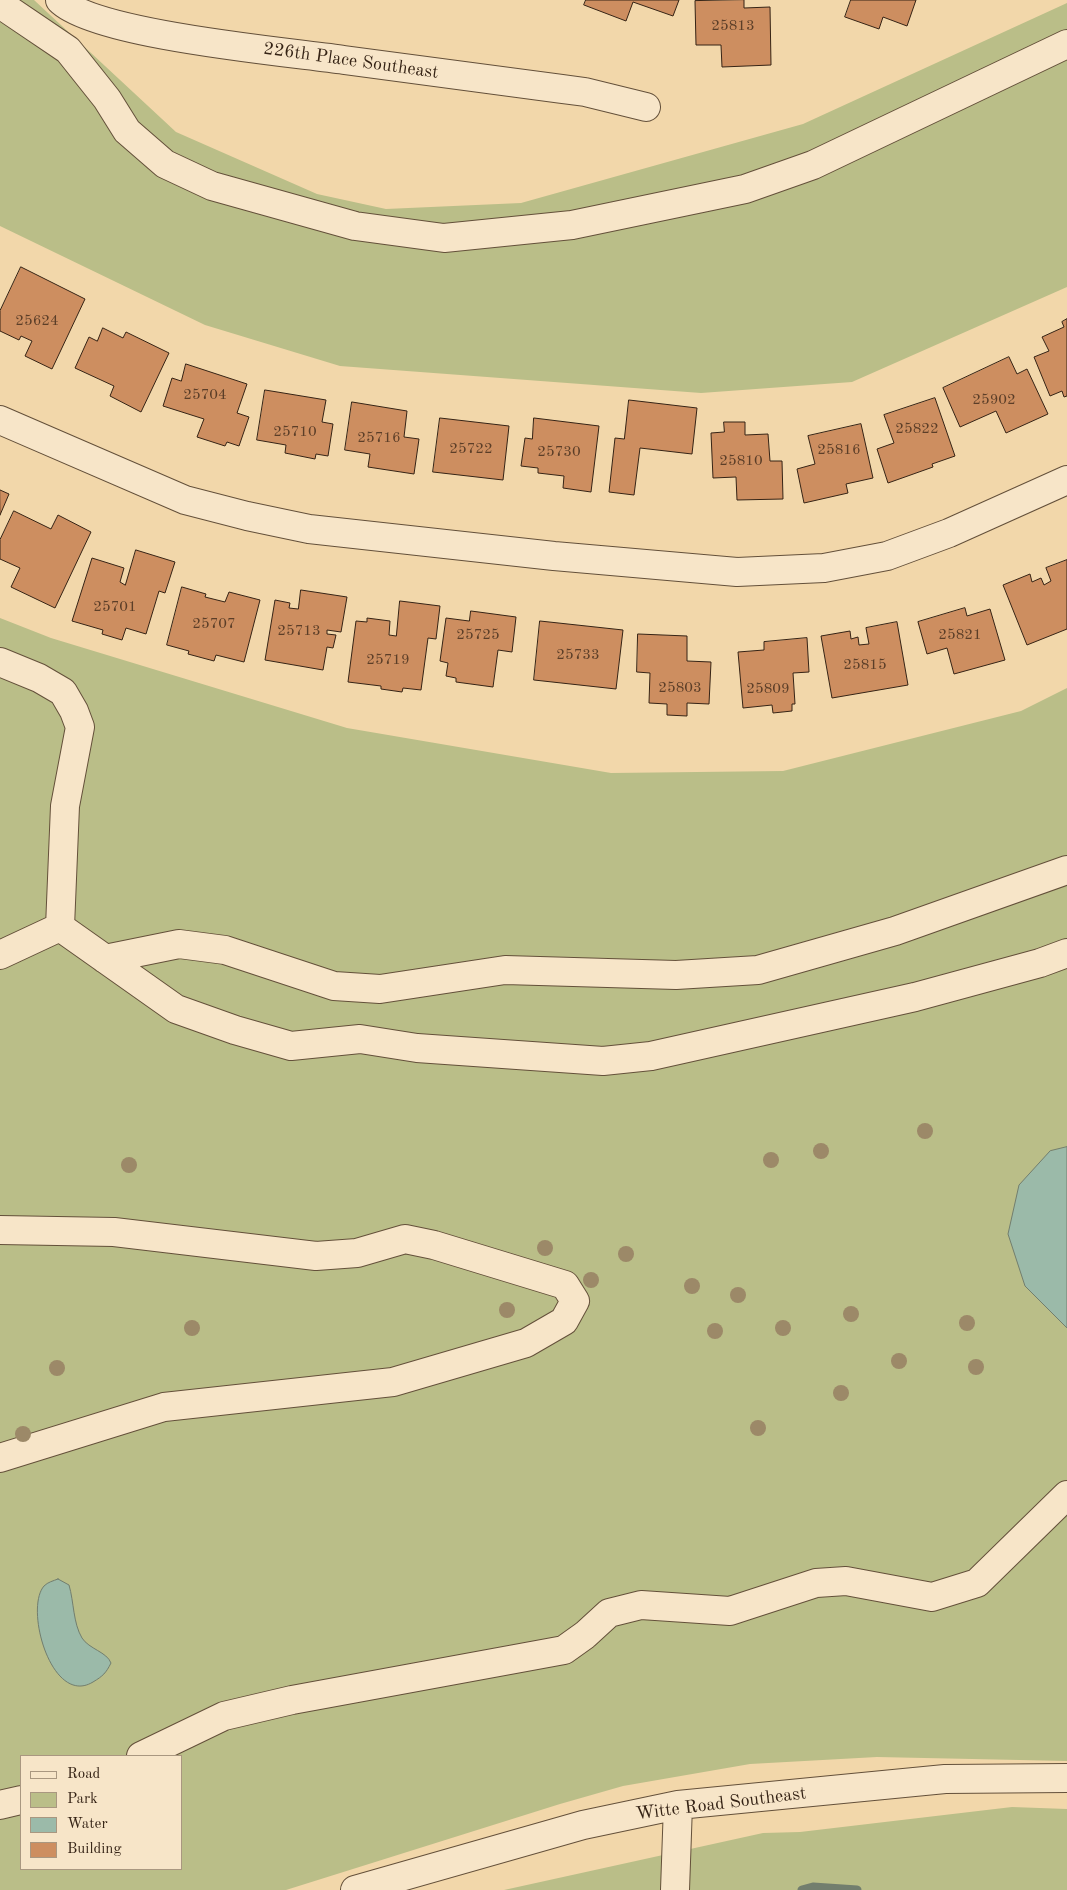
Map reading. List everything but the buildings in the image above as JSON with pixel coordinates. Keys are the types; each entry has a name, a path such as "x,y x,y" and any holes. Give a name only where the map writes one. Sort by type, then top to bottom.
{"street":[{"name":"226th Place Southeast","path":"60,0 81,14 102,21 194,40 585,92 646,107"},
{"path":"0,4 68,50 107,99 127,132 165,164 212,186 355,226 444,238 572,225 745,189 813,165 1067,44"},
{"path":"0,420 185,500 300,527 554,556 737,572 824,568 887,556 949,532 1067,480"},
{"path":"0,662 38,678 63,692 74,711 80,727 65,806 60,927"},
{"path":"105,959 179,944 225,950 334,986 380,989 505,970 676,975 758,970 895,930 1067,870"},
{"path":"0,956 60,927"},
{"path":"60,927 176,1009 235,1030 291,1046 360,1039 417,1048 603,1061 651,1056 916,997 1040,963 1067,953"},
{"path":"0,1230 114,1232 316,1256 357,1252 405,1239 434,1244 565,1285 574,1301 564,1320 526,1343 393,1382 164,1407 0,1458"},
{"path":"143,1755 224,1716 292,1700 564,1650 585,1636 609,1614 640,1605 730,1611 816,1583 846,1581 932,1597 977,1583 1067,1495"},
{"name":"Witte Road Southeast","path":"355,1890 583,1825 678,1805 945,1779 1067,1778"},
{"path":"0,1805 20,1800"},
{"path":"675,1890 678,1805"}],"green space":[{"path":"0,0 34,0 176,132 317,194 386,209 521,203 803,124 1067,3 1067,287 852,382 701,393 340,366 205,325 0,226"},
{"path":"0,618 51,638 347,728 611,773 783,771 1021,711 1067,688 1067,1761 877,1757 750,1764 623,1786 286,1890 0,1890"},
{"path":"1012,1807 1067,1809 1067,1890 504,1890 763,1833 800,1832"}],"water":[{"path":"1067,1147 1067,1328 1025,1286 1008,1234 1019,1185 1050,1151"},
{"path":"58,1579 69,1585 77,1626 82,1638 106,1656 111,1663 106,1672 99,1678 93,1682 78,1686 65,1681 54,1669 40,1633 37,1614 39,1598 44,1586"}],"waterway":[{"path":"802,1890 813,1887 857,1890"}]}
